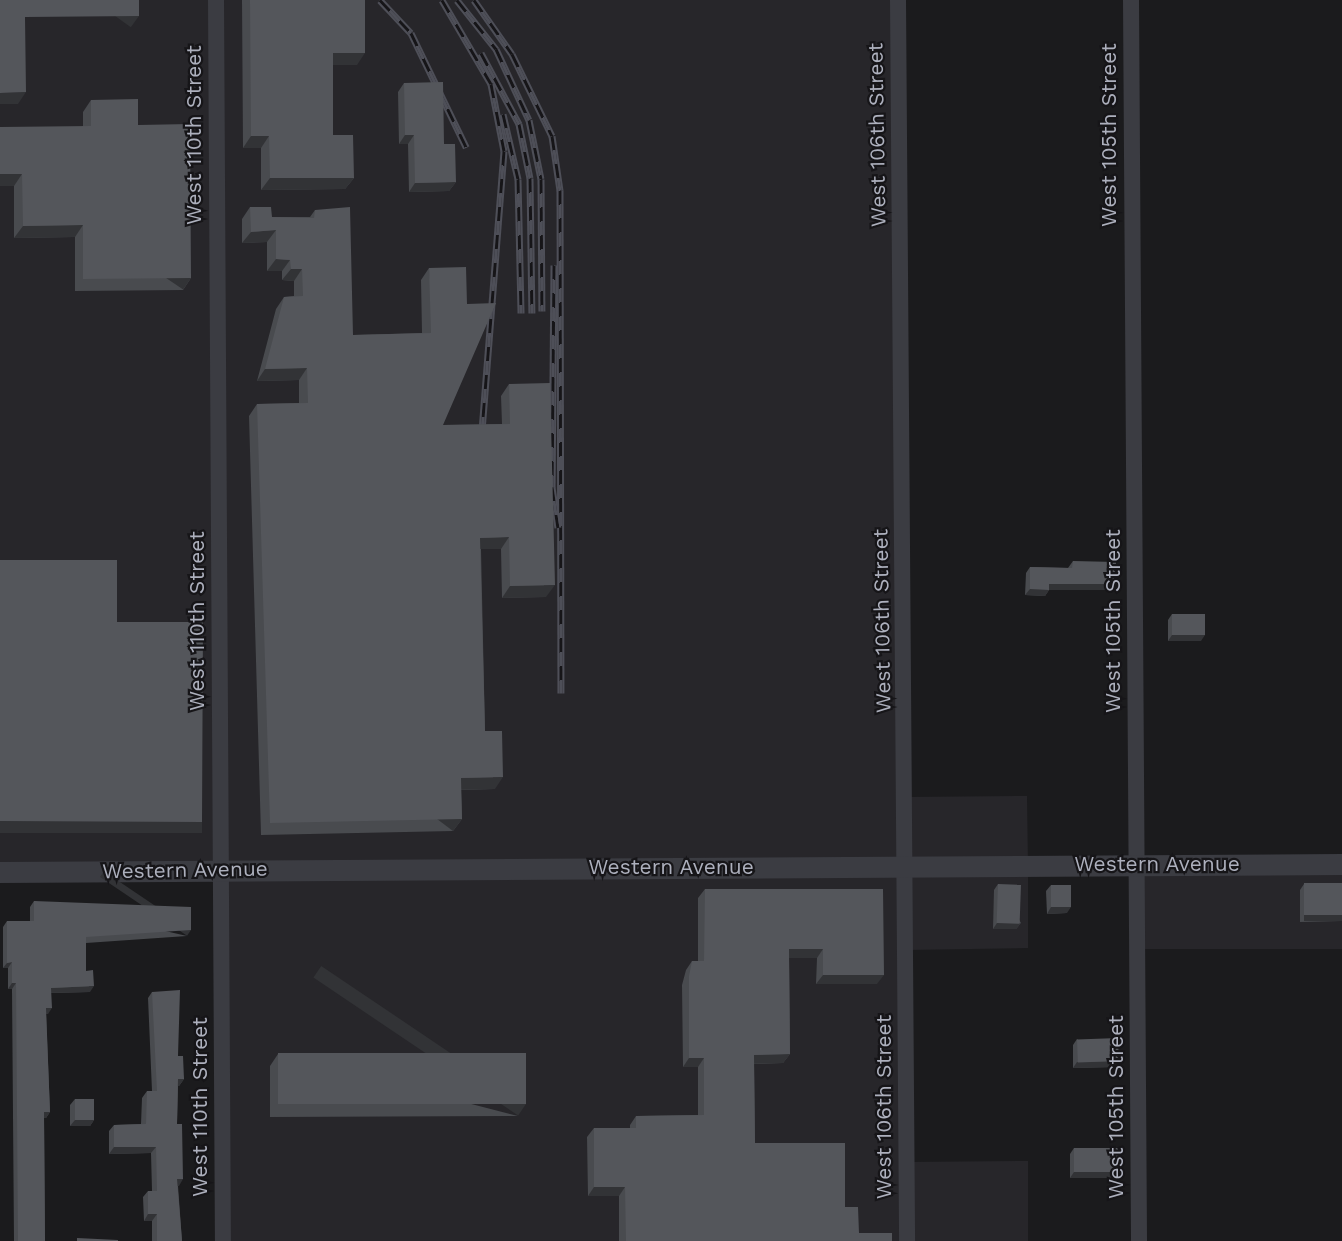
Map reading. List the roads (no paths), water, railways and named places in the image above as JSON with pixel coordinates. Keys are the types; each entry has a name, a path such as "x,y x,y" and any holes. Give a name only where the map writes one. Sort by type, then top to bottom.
{"street":[{"name":"West 110th Street","path":"216,0 223,1241"},
{"name":"West 106th Street","path":"898,0 907,1241"},
{"name":"West 105th Street","path":"1131,0 1139,1241"},
{"name":"Western Avenue","path":"0,872 221,868 1342,864"}],"railway":[{"path":"380,0 411,33 466,147"},
{"path":"442,0 491,84 504,151 482,430"},
{"path":"457,0 496,49 529,120 541,179 542,311"},
{"path":"474,0 512,54 552,136 560,190 561,693"},
{"path":"481,53 519,124 530,178 532,313"},
{"path":"503,114 518,179 521,313"},
{"path":"554,265 552,487 558,528"}]}
